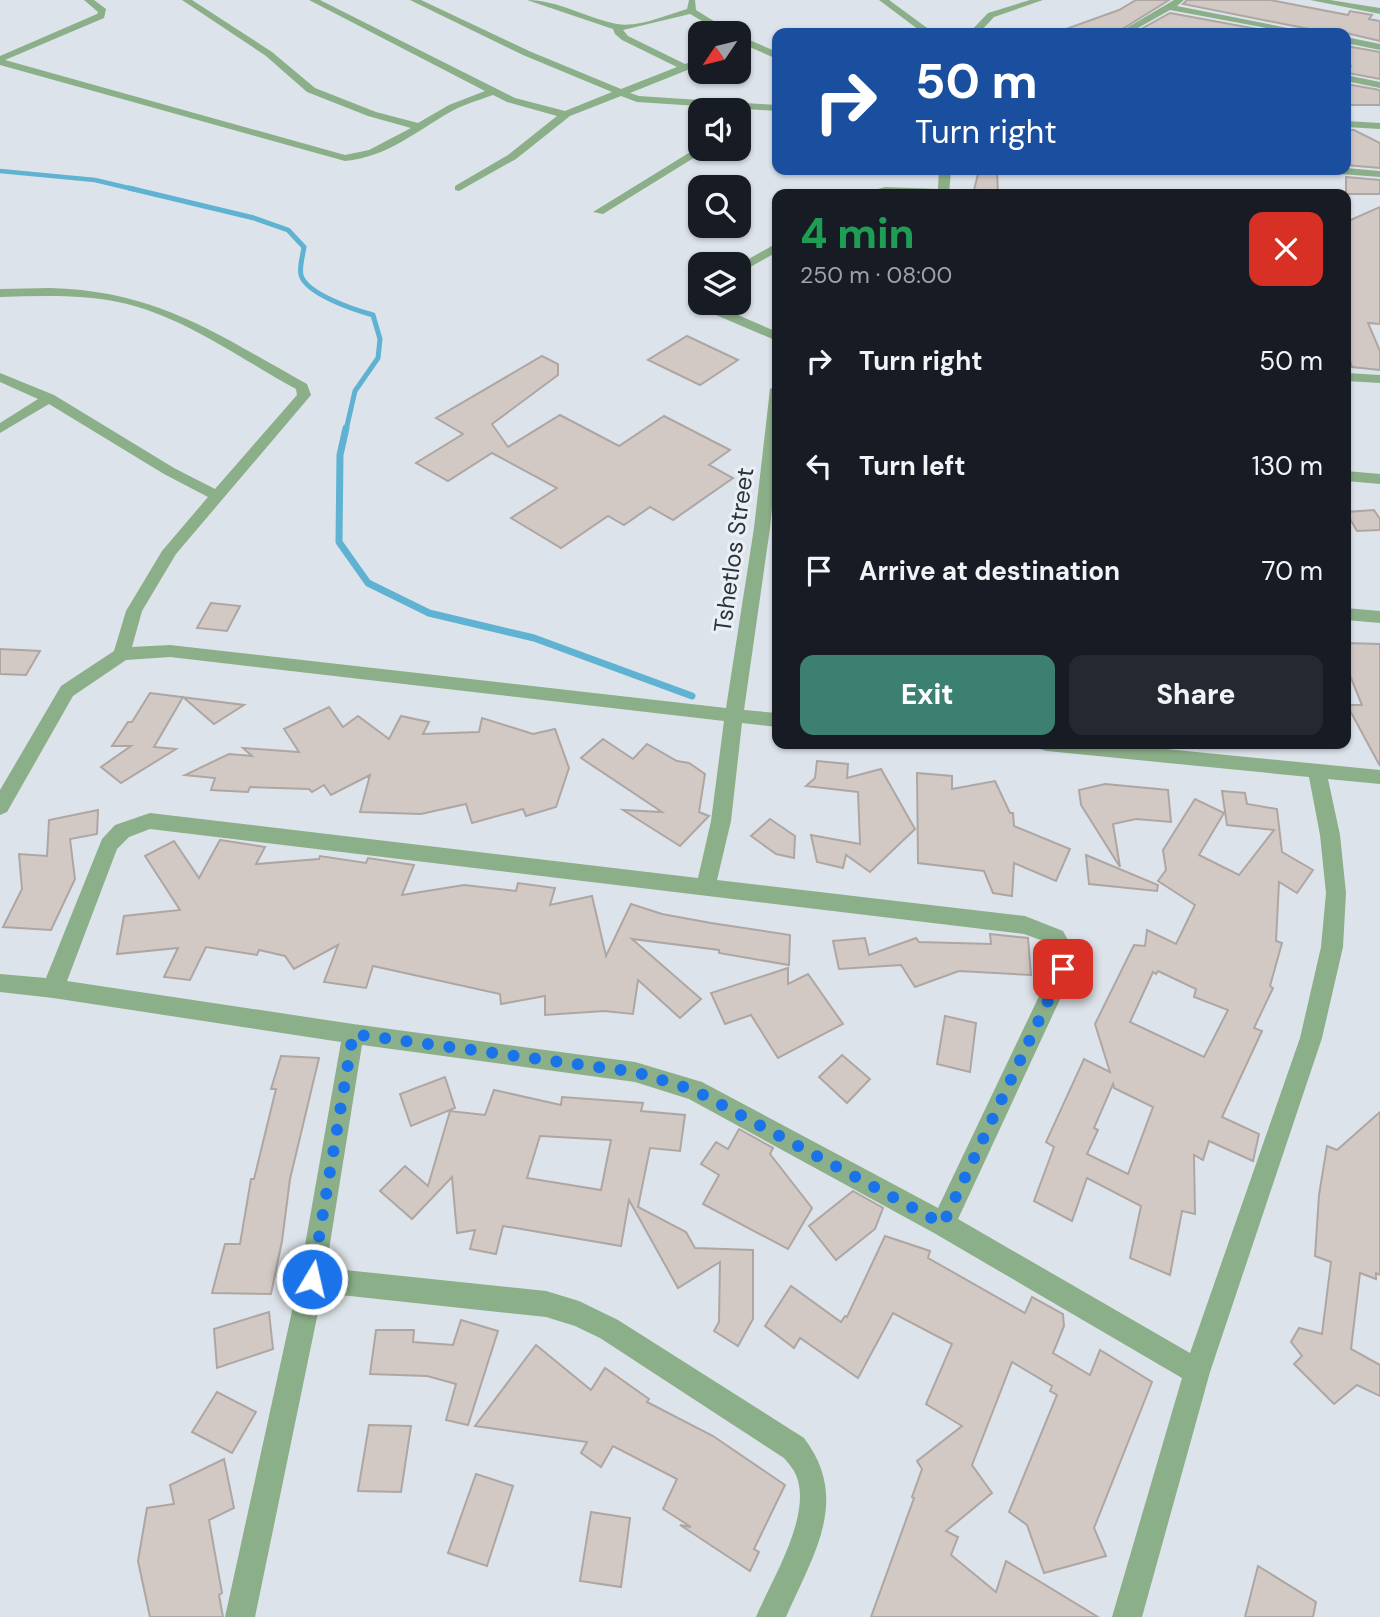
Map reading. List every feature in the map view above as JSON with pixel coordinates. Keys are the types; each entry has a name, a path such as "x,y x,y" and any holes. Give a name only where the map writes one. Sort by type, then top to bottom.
{"street":[{"path":"0,61 101,16 103,11 88,0"},
{"path":"186,0 269,54 312,90 372,114 420,127"},
{"path":"313,0 511,100 566,114"},
{"path":"414,0 526,53 637,99 688,104"},
{"path":"531,0 618,27 635,26 692,5"},
{"path":"680,0 692,5 713,21"},
{"path":"883,0 922,28"},
{"path":"979,28 991,16 1039,0"},
{"path":"1132,28 1180,0"},
{"path":"1314,0 1380,11"},
{"path":"1169,7 1281,28"},
{"path":"618,27 618,32 625,38 670,58 685,69"},
{"path":"1351,41 1380,47"},
{"path":"751,46 772,54"},
{"path":"0,61 345,158 363,157 380,151 450,108 493,91"},
{"path":"459,188 512,158 566,114 688,68"},
{"path":"1351,79 1380,85"},
{"path":"751,106 772,108"},
{"path":"1351,124 1380,127"},
{"path":"599,212 688,157"},
{"path":"1351,172 1380,174"},
{"path":"751,263 772,250"},
{"path":"0,293 96,294 134,302 179,319 302,387 304,395 170,551 134,611 122,654"},
{"path":"727,315 772,335"},
{"path":"0,377 49,398 169,471 218,496"},
{"path":"1351,377 1380,379"},
{"path":"0,429 49,398"},
{"path":"1351,477 1380,479"},
{"name":"Tshetlos Street","path":"706,885 721,821 734,716 770,529 772,489"},
{"path":"1351,614 1380,617"},
{"path":"0,807 67,691 122,654 170,651 772,720"},
{"path":"1098,749 1380,776"},
{"path":"1127,1617 1197,1372 1311,1038 1332,947 1336,893 1330,835 1317,770"},
{"path":"53,988 109,845 122,831 150,821 1025,925 1056,937 1062,949 1063,969 943,1224"},
{"path":"0,983 53,988 353,1034 635,1072 662,1079 694,1090 943,1224 1197,1372"},
{"path":"240,1617 312,1279 353,1034"},
{"path":"312,1279 546,1304 579,1314 609,1329 794,1448 808,1466 814,1494 805,1533 771,1617"}],"building":[{"path":"1136,0 1169,0 1124,28 1069,28 1119,10"},
{"path":"1187,0 1270,0 1348,15 1350,11 1372,15 1369,19 1380,21 1380,41 1351,34 1351,28 1304,28 1183,4"},
{"path":"1170,13 1251,28 1143,28"},
{"path":"1351,47 1380,52 1380,79 1351,74"},
{"path":"1351,85 1380,90 1380,105 1351,105"},
{"path":"1351,130 1380,143 1380,168 1351,165"},
{"path":"978,175 997,175 998,189 974,189"},
{"path":"1346,177 1380,180 1380,194 1351,194 1351,189 1346,189"},
{"path":"1380,207 1380,324 1368,323 1380,351 1380,370 1352,367 1351,364 1351,220"},
{"path":"687,336 738,360 700,385 648,360"},
{"path":"542,356 558,364 558,375 492,424 508,447 560,415 619,446 664,416 730,450 709,465 733,478 673,520 650,507 624,525 608,516 561,548 511,518 557,488 492,453 448,481 416,463 463,434 436,418"},
{"path":"1374,510 1380,519 1380,530 1357,531 1351,521 1351,512"},
{"path":"211,603 240,606 227,631 197,628"},
{"path":"1351,643 1380,644 1380,766 1351,712 1351,705 1362,705 1351,678"},
{"path":"0,649 40,651 26,675 0,674"},
{"path":"150,693 183,697 154,747 176,749 121,783 101,767 131,746 112,746 128,722 132,722"},
{"path":"183,697 244,705 214,724"},
{"path":"329,707 343,727 358,716 389,739 401,716 429,722 423,734 479,732 482,718 533,734 555,729 569,768 556,807 526,816 523,809 472,823 466,804 421,814 360,812 370,775 331,795 324,785 312,792 309,789 250,787 248,792 211,790 215,778 185,775 229,754 252,756 243,748 299,752 284,729"},
{"path":"603,739 633,759 647,744 677,761 689,763 705,774 699,812 709,816 680,846 623,810 662,812 581,758"},
{"path":"817,761 848,764 847,778 881,769 915,829 870,872 846,855 843,868 817,862 811,835 860,844 858,792 806,786 815,778"},
{"path":"917,773 952,776 952,789 995,781 1010,813 1013,813 1014,826 1070,849 1056,881 1014,863 1012,896 993,893 984,871 918,863"},
{"path":"1105,784 1168,790 1171,822 1136,819 1113,824 1120,867 1081,805 1079,790"},
{"path":"1222,791 1245,793 1247,804 1277,809 1282,852 1313,870 1297,893 1279,882 1276,941 1282,943 1270,986 1273,988 1254,1028 1262,1031 1222,1117 1259,1134 1253,1161 1209,1141 1203,1160 1194,1155 1195,1214 1182,1211 1170,1275 1130,1258 1141,1206 1087,1178 1072,1221 1034,1201 1054,1147 1046,1142 1084,1059 1110,1072 1095,1024 1134,945 1145,946 1147,930 1176,944 1195,905 1158,881 1166,870 1163,850 1195,799 1224,813 1199,855 1239,875 1274,830 1227,825","holes":["1158,971 1196,989 1194,997 1228,1010 1204,1057 1130,1022 1153,972 1156,974","1113,1084 1114,1088 1153,1107 1128,1174 1087,1154 1098,1130 1094,1128"]},
{"path":"98,810 97,834 70,839 75,879 51,930 3,927 22,889 19,854 47,856 49,820"},
{"path":"770,819 795,836 794,858 776,854 751,836"},
{"path":"220,840 265,847 256,864 319,859 320,856 366,863 368,858 414,865 402,895 464,885 516,891 518,883 555,888 550,905 592,896 606,956 631,904 662,914 790,935 789,965 719,953 719,950 632,939 701,999 680,1018 638,980 633,1014 604,1011 545,1015 545,996 501,1004 500,994 373,966 366,988 324,982 338,945 294,969 285,956 259,950 257,955 206,947 190,980 164,977 178,948 117,954 124,916 180,910 145,856 174,841 199,878"},
{"path":"1086,855 1158,885 1157,891 1089,884"},
{"path":"990,934 1028,938 1031,975 959,971 915,987 901,965 839,969 833,941 865,938 869,955 916,938 919,942 991,944"},
{"path":"788,968 788,984 808,974 843,1024 778,1058 751,1015 725,1024 711,993"},
{"path":"945,1016 976,1023 970,1072 937,1064"},
{"path":"842,1055 870,1079 847,1103 819,1077"},
{"path":"281,1056 319,1058 290,1179 282,1241 271,1294 212,1293 225,1244 240,1244 251,1179 254,1179 276,1089 271,1089"},
{"path":"445,1077 455,1108 411,1126 400,1094"},
{"path":"494,1090 561,1105 562,1097 643,1103 641,1111 685,1115 680,1151 650,1148 638,1207 686,1232 695,1248 753,1250 753,1319 738,1346 714,1331 719,1322 720,1262 678,1288 629,1200 621,1246 503,1226 496,1254 470,1249 475,1230 457,1233 452,1177 412,1219 380,1191 405,1166 428,1186 450,1111 485,1115","holes":["540,1136 611,1140 601,1190 527,1178"]},
{"path":"1380,1112 1380,1275 1376,1273 1376,1279 1360,1273 1351,1349 1380,1365 1380,1396 1357,1385 1334,1404 1294,1364 1302,1356 1291,1342 1299,1328 1322,1334 1331,1262 1315,1256 1319,1195 1327,1146 1337,1150"},
{"path":"739,1129 773,1148 770,1154 812,1208 788,1249 703,1204 719,1175 701,1164 716,1142 728,1149"},
{"path":"853,1191 883,1208 875,1229 836,1260 809,1226"},
{"path":"885,1236 930,1251 928,1258 1025,1313 1032,1297 1063,1314 1064,1326 1053,1353 1090,1375 1100,1350 1152,1382 1094,1528 1106,1556 1044,1573 1027,1525 1009,1512 1057,1395 1050,1391 1052,1386 1012,1362 972,1465 992,1493 946,1531 958,1537 951,1555 996,1592 1006,1561 1098,1617 871,1617 914,1498 912,1497 922,1469 917,1461 962,1426 926,1404 952,1344 893,1313 858,1378 800,1338 794,1348 765,1326 791,1286 841,1322 847,1317"},
{"path":"269,1312 273,1349 217,1368 214,1329"},
{"path":"461,1320 498,1331 468,1425 446,1420 456,1384 427,1376 370,1374 376,1330 414,1330 413,1342 453,1345"},
{"path":"536,1345 591,1390 605,1368 649,1399 647,1402 713,1436 785,1485 754,1549 759,1552 750,1571 680,1525 691,1527 663,1509 677,1479 613,1446 601,1467 581,1453 587,1442 475,1426"},
{"path":"217,1392 256,1412 232,1453 192,1432"},
{"path":"369,1425 411,1426 401,1492 358,1491"},
{"path":"224,1459 234,1508 209,1520 222,1593 219,1595 223,1617 150,1617 138,1561 147,1508 174,1504 170,1485"},
{"path":"476,1474 513,1486 487,1566 448,1553"},
{"path":"591,1512 630,1518 621,1587 580,1581"},
{"path":"1258,1566 1316,1602 1313,1617 1245,1617"}],"waterway":[{"path":"0,171 95,180 137,190"},
{"path":"129,188 254,218 288,230 304,247 301,275 305,282 321,295 373,315 380,339 378,358 355,391 346,430"},
{"path":"346,428 340,455 339,542 368,583 429,613 534,638 692,696"}],"route":[{"path":"312,1279 353,1034 635,1072 662,1079 694,1090 943,1224 1063,969"}]}
